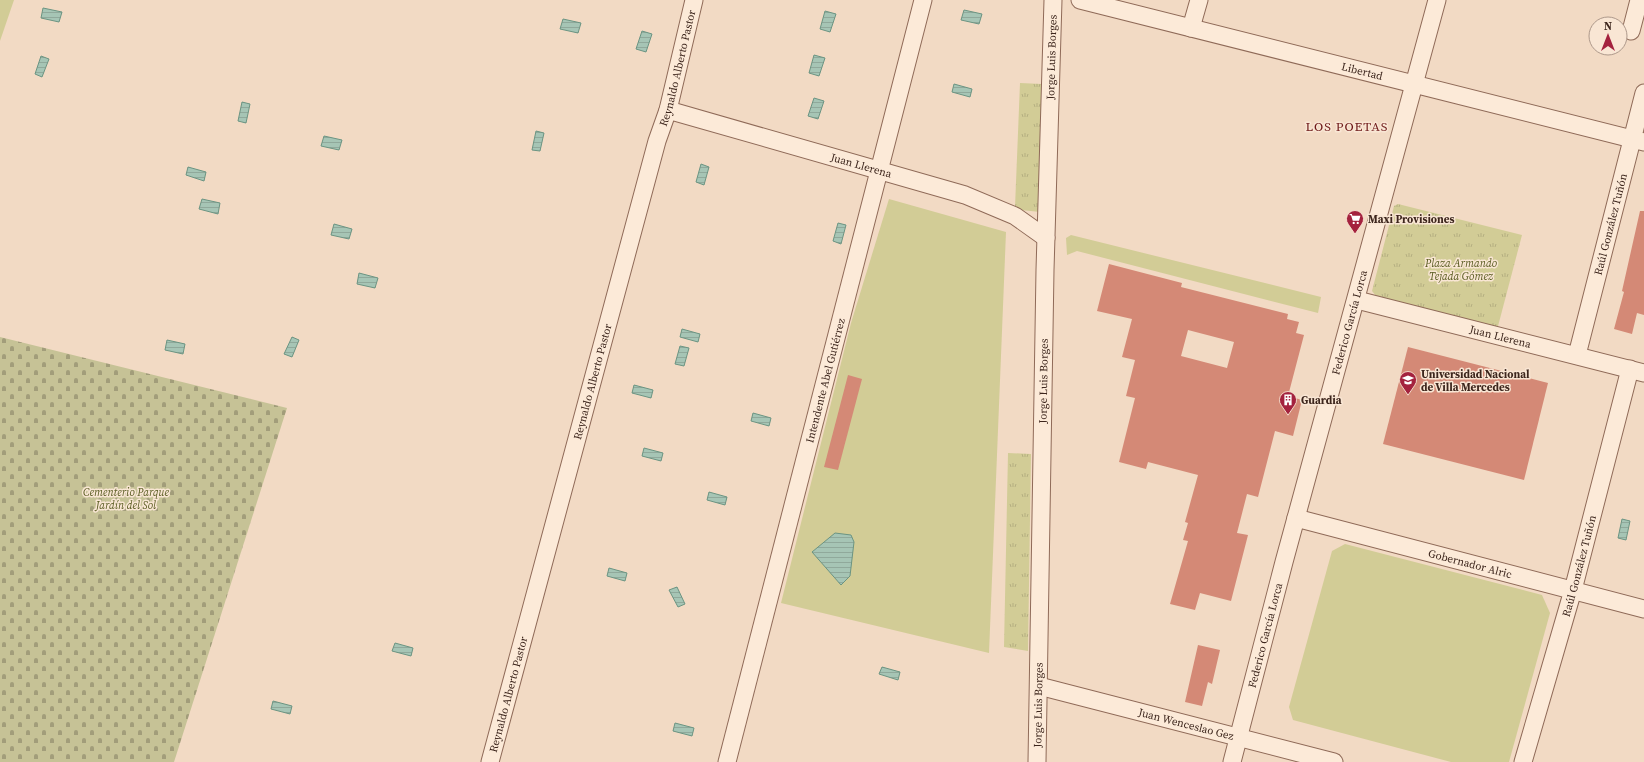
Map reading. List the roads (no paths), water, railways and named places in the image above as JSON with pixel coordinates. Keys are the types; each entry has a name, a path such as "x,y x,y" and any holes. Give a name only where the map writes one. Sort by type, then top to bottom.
{"street":[{"name":"Reynaldo Alberto Pastor","path":"490,762 655,148 668,110 694,0"},
{"name":"Intendente Abel Gutiérrez","path":"728,762 923,0"},
{"name":"Jorge Luis Borges","path":"1037,762 1046,238 1053,0"},
{"name":"Libertad","path":"1080,0 1638,141"},
{"path":"1191,28 1199,0"},
{"name":"Federico García Lorca","path":"1232,762 1296,518 1357,300 1437,0"},
{"path":"1631,31 1639,0"},
{"name":"Raúl González Tuñón","path":"1576,355 1638,141 1644,94"},
{"name":"Juan Llerena","path":"668,110 964,195 1015,216 1046,238"},
{"name":"Juan Llerena","path":"1357,300 1637,371"},
{"name":"Raúl González Tuñón","path":"1523,762 1637,371"},
{"name":"Gobernador Alric","path":"1296,518 1644,609"},
{"name":"Juan Wenceslao Gez","path":"1039,686 1334,762"}],"place":[{"name":"Maxi Provisiones","path":"1355,234"},
{"name":"Universidad Nacional de Villa Mercedes","path":"1408,395"},
{"name":"Guardia","path":"1288,415"}],"district":[{"name":"LOS POETAS","path":"1347,126"}],"park label":[{"name":"Plaza Armando Tejada Gómez","path":"1461,269"},
{"name":"Cementerio Parque Jardín del Sol","path":"126,498"}]}
